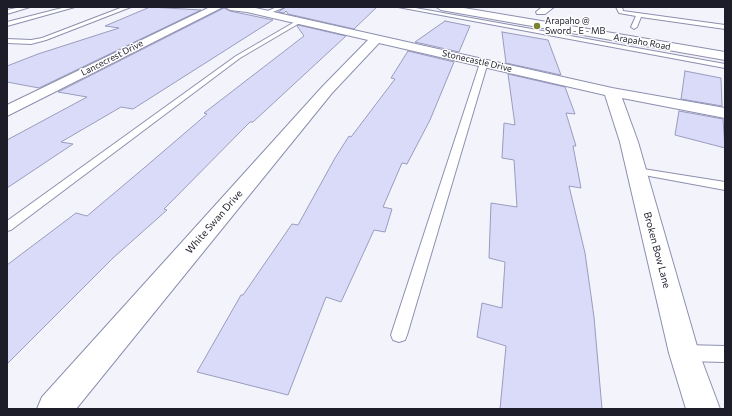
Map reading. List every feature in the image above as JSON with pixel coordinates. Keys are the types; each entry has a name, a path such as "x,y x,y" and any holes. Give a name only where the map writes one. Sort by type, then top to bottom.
{"street":[{"name":"Lancecrest Drive","path":"9,109 218,7"},
{"name":"Stonecastle Drive","path":"230,7 266,13 612,92 725,113"},
{"name":"Arapaho Road","path":"441,7 725,56"},
{"path":"528,10 549,11"},
{"name":"White Swan Drive","path":"54,409 327,90 376,38"},
{"name":"Broken Bow Lane","path":"612,92 629,142 684,353 703,409"}],"lane":[{"path":"7,12 27,7"},
{"path":"7,24 72,7"},
{"path":"7,41 31,42 44,39 128,7"},
{"path":"266,13 282,7"},
{"path":"401,7 725,66"},
{"path":"619,7 621,12 725,27"},
{"path":"634,27 639,15"},
{"path":"7,227 238,57 300,21"},
{"path":"399,335 484,62"},
{"path":"637,171 725,186"},
{"path":"684,353 725,354"}],"building":[{"path":"150,7 201,10 39,88 7,82 7,66 38,54 119,28 105,26"},
{"path":"286,7 377,7 354,29 288,14 286,11 284,13 278,12"},
{"path":"224,8 230,11 273,20 133,109 121,107 61,142 73,144 7,188 7,140 87,97 58,92"},
{"path":"445,21 470,26 459,52 415,42"},
{"path":"297,26 346,36 253,122 250,122 164,209 167,210 113,258 7,364 7,265 76,213 87,216 207,114 204,113 304,36"},
{"path":"502,32 548,40 561,75 506,63"},
{"path":"408,51 454,62 430,120 407,164 402,163 383,207 392,209 385,232 374,230 341,302 326,297 288,395 197,372 241,295 243,295 292,224 298,225 335,158 349,136 351,137 395,79 391,78"},
{"path":"685,71 721,78 722,106 681,99"},
{"path":"508,74 565,87 575,114 566,113 576,146 573,146 581,188 569,186 585,253 594,317 602,409 500,409 506,346 477,337 482,303 502,308 505,262 489,258 491,203 517,207 514,160 502,158 504,123 515,125"},
{"path":"679,111 723,119 725,148 675,135"}],"place":[{"name":"Arapaho @ Sword - E - MB","path":"537,26"}]}
